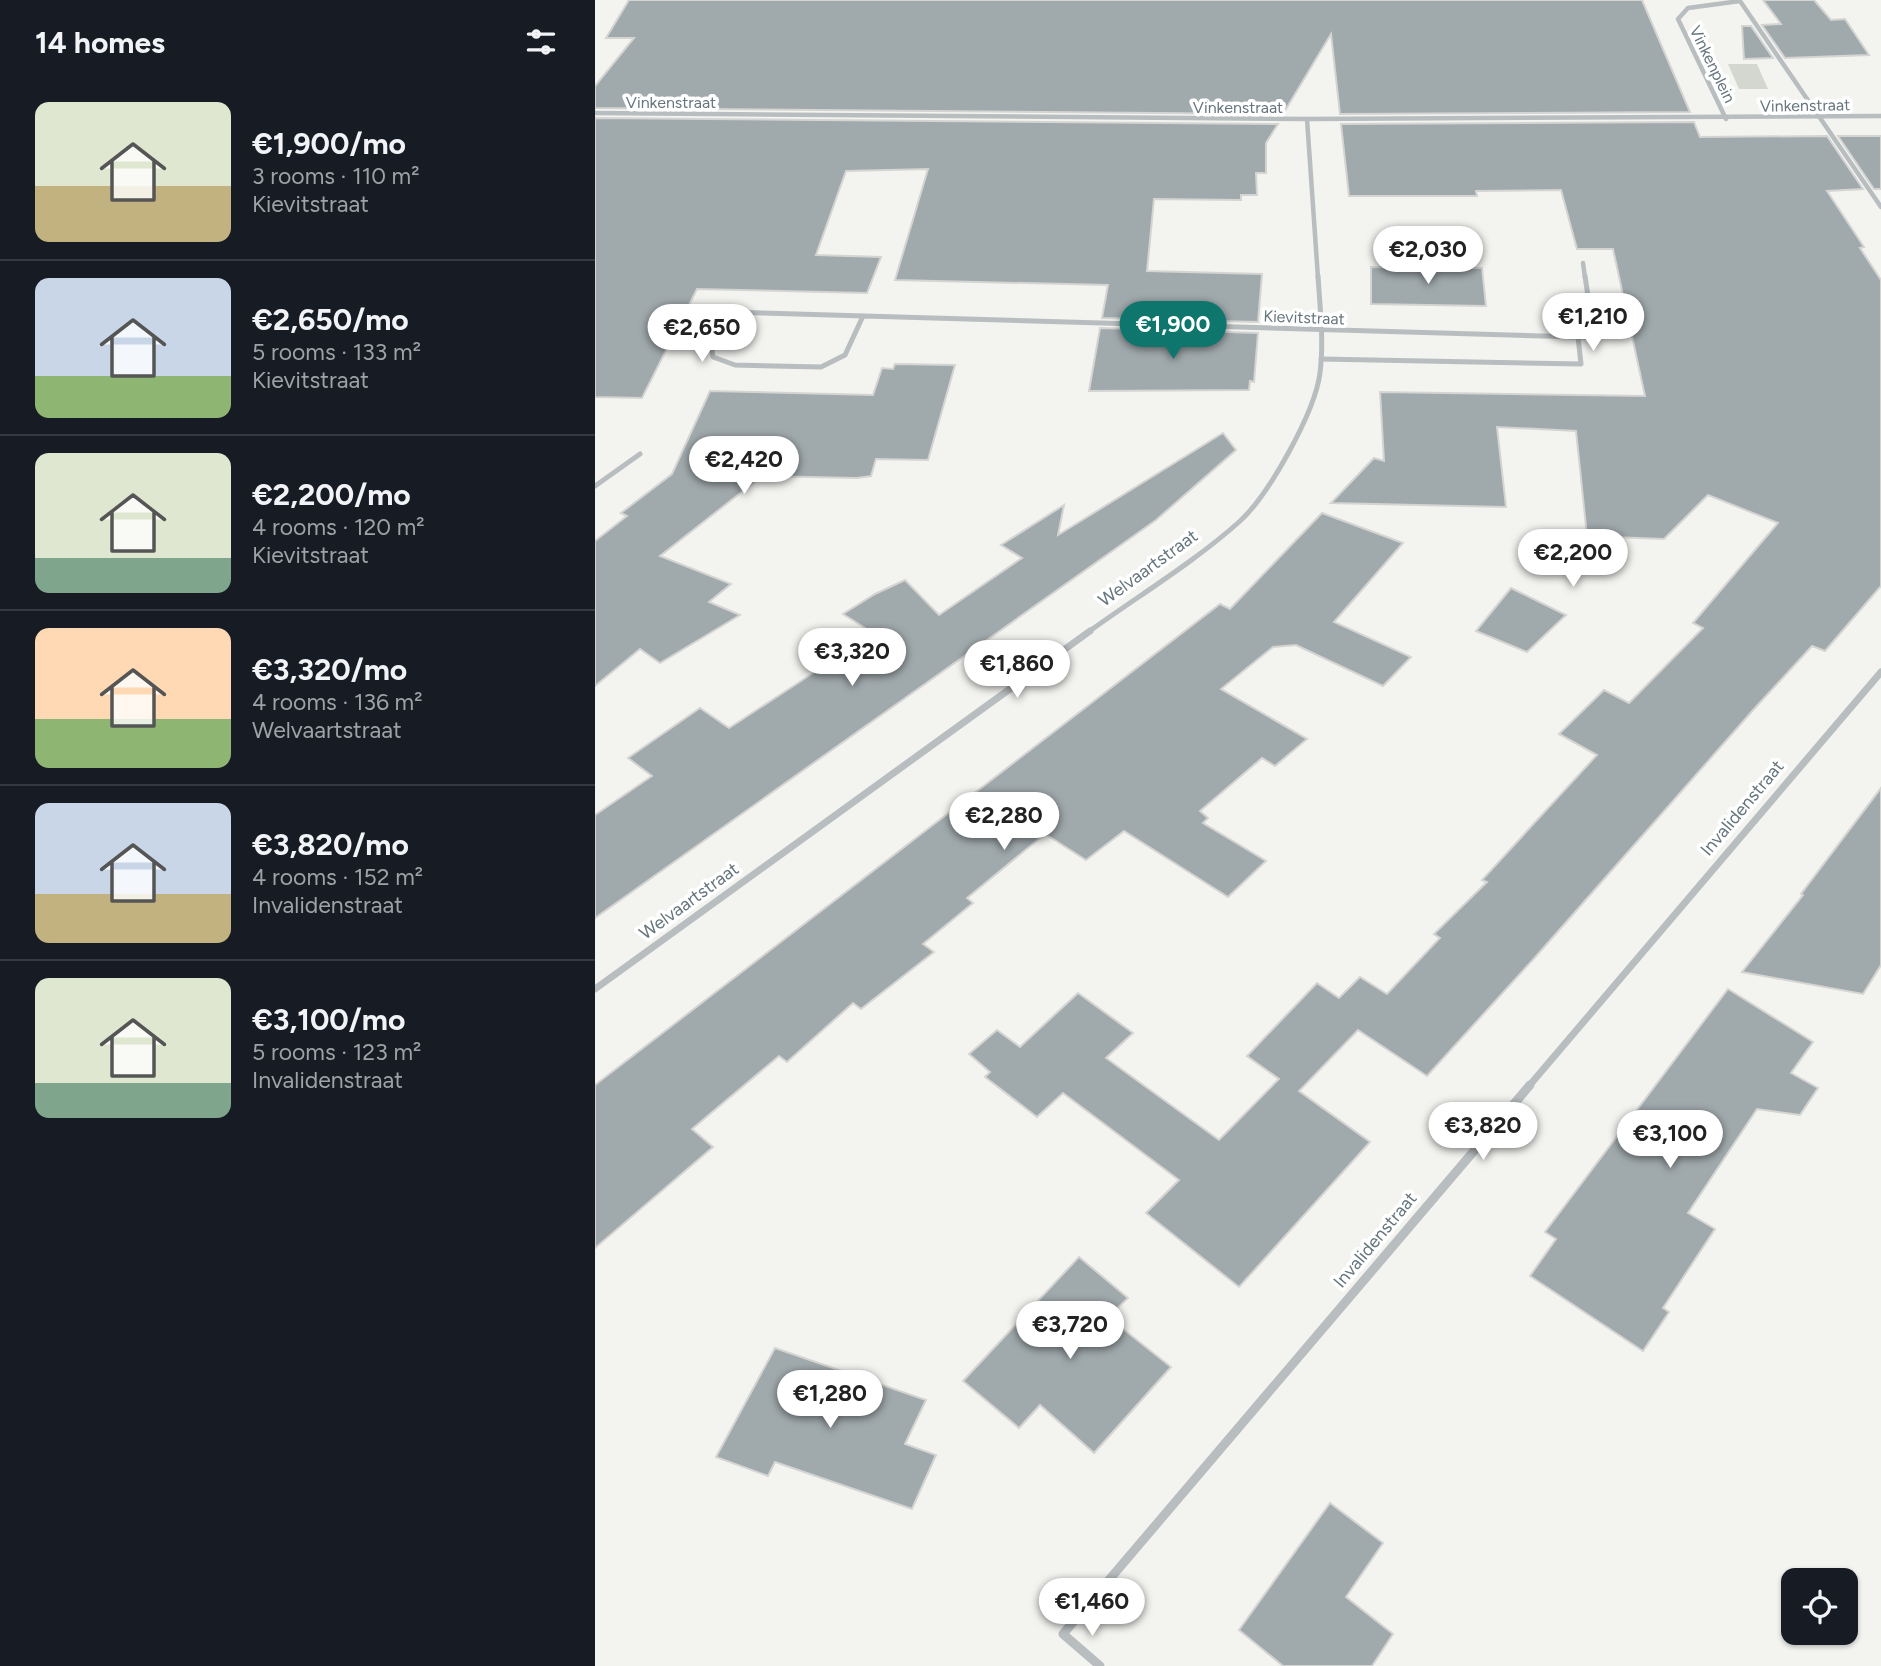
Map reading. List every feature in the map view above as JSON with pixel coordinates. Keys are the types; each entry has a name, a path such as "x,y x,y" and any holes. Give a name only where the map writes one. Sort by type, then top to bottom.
{"street":[{"name":"Vinkenplein","path":"1726,119 1678,19 1688,8 1740,1 1819,118"},
{"name":"Vinkenstraat","path":"595,113 1307,119 1726,119 1881,116"},
{"path":"1819,118 1881,207"},
{"name":"Welvaartstraat","path":"595,989 1241,520 1275,474 1306,421 1321,359 1322,330 1307,119"},
{"path":"1321,359 1581,364 1577,337 1594,337 1583,263"},
{"name":"Kievitstraat","path":"863,316 847,353 834,365 735,365 713,357 712,350 730,312 1577,337"},
{"path":"595,486 640,454"},
{"name":"Invalidenstraat","path":"1100,1666 1063,1634 1881,671"}],"shaded area":[{"path":"1728,64 1757,64 1768,89 1739,89"}],"building":[{"path":"629,0 1642,0 1690,112 1340,114 1331,34 1283,114 595,108 595,86 634,38 606,38"},
{"path":"1763,0 1814,0 1831,20 1845,19 1869,55 1785,58 1762,25 1781,24"},
{"path":"1742,26 1751,26 1773,58 1744,59"},
{"path":"595,118 1278,124 1266,143 1266,173 1256,173 1257,195 1241,195 1241,200 1154,199 1147,271 1262,274 1258,322 1102,318 1108,285 895,280 928,169 846,171 816,255 881,257 867,293 697,289 642,398 595,397"},
{"path":"1694,122 1700,137 1827,136 1863,189 1827,191 1864,247 1860,248 1881,280 1881,586 1825,651 1812,646 1427,1076 1358,1030 1299,1091 1370,1142 1239,1287 1146,1213 1179,1180 1063,1093 1037,1117 985,1077 990,1072 969,1054 997,1030 1020,1047 1078,993 1133,1033 1106,1058 1219,1140 1279,1079 1247,1056 1317,983 1339,998 1360,977 1387,994 1440,938 1434,934 1487,882 1482,880 1597,755 1559,734 1604,690 1629,703 1703,628 1693,623 1778,523 1708,495 1664,539 1587,536 1576,431 1497,427 1506,507 1331,503 1374,458 1384,461 1380,392 1645,396 1613,249 1577,249 1561,190 1476,191 1477,196 1349,196 1341,124"},
{"path":"1838,136 1881,136 1881,189 1874,189"},
{"path":"1371,267 1482,268 1486,306 1371,304"},
{"path":"1100,328 1258,333 1254,382 1250,381 1249,390 1089,391"},
{"path":"895,364 955,365 928,460 876,459 871,476 857,478 762,476 660,556 731,584 709,602 740,615 660,663 640,649 595,686 595,541 627,516 621,513 672,474 710,391 873,395 882,368 893,369"},
{"path":"1223,433 1236,450 1156,520 595,918 595,815 652,776 628,758 700,708 729,728 798,683 873,633 843,614 875,594 905,580 939,615 1022,558 1001,545 1064,505 1058,535"},
{"path":"1322,513 1403,543 1334,622 1411,657 1383,686 1296,645 1273,647 1221,689 1307,739 1275,766 1262,758 1200,811 1208,818 1203,823 1266,861 1228,897 1124,831 1086,860 1045,834 967,898 973,903 923,944 934,952 861,1009 853,1003 787,1062 779,1056 692,1129 713,1147 595,1248 595,1085 1220,604 1230,609"},
{"path":"1511,588 1566,615 1527,652 1476,631"},
{"path":"1881,788 1881,965 1863,994 1742,972 1803,895 1801,894"},
{"path":"1728,989 1813,1042 1791,1073 1818,1088 1800,1115 1757,1109 1688,1213 1715,1229 1663,1308 1669,1312 1643,1351 1530,1276 1556,1239 1545,1232"},
{"path":"1079,1257 1128,1298 1108,1317 1171,1367 1094,1453 1040,1405 1019,1428 963,1381"},
{"path":"775,1348 926,1400 905,1444 936,1455 912,1509 775,1462 768,1476 716,1457"},
{"path":"1330,1503 1383,1543 1346,1597 1393,1634 1372,1666 1283,1666 1239,1630"}]}
